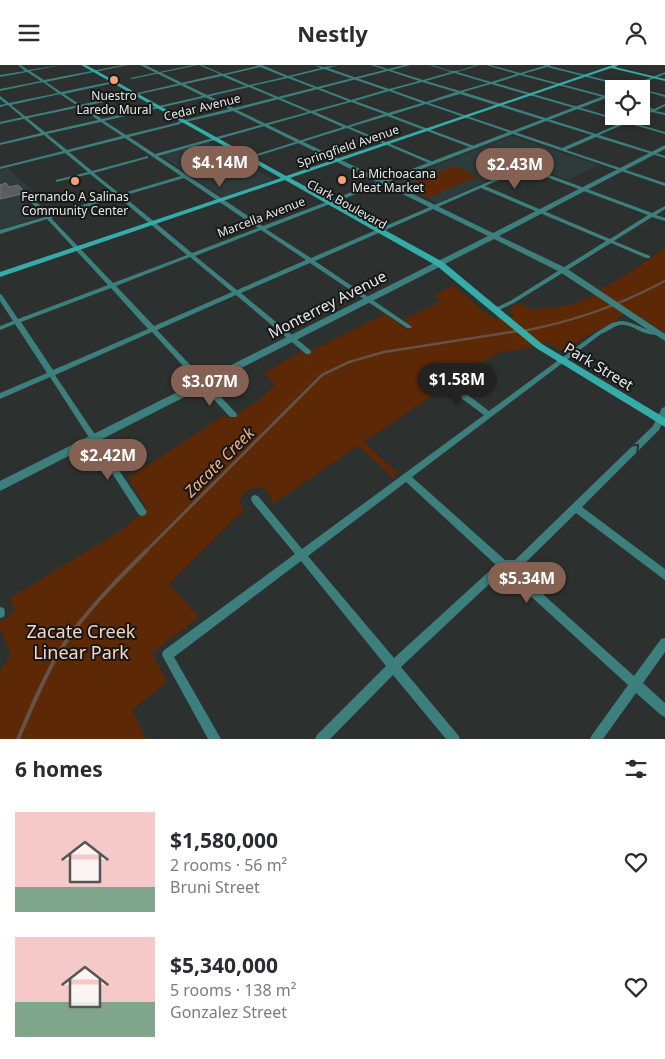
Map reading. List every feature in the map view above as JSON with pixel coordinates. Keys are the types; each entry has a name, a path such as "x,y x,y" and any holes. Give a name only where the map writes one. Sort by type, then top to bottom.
{"main road":[{"name":"Clark Boulevard","path":"77,65 331,203 377,232 450,273 473,290 519,331"},
{"name":"Clark Boulevard","path":"83,65 92,72"},
{"path":"602,65 665,80"},
{"name":"Springfield Avenue","path":"0,275 617,65"},
{"name":"Clark Boulevard","path":"284,179 323,205 377,232"},
{"name":"Park Street","path":"519,331 561,361 662,421"}],"street":[{"path":"19,65 409,327"},
{"path":"0,76 62,65"},
{"path":"0,90 127,65"},
{"path":"142,65 563,270 662,335"},
{"path":"132,78 198,65 432,163"},
{"path":"0,123 267,65"},
{"path":"315,65 665,185"},
{"path":"0,144 338,65"},
{"path":"372,65 665,157"},
{"name":"Cedar Avenue","path":"0,168 409,65"},
{"path":"430,65 605,115"},
{"path":"154,155 479,65"},
{"path":"487,65 604,96"},
{"path":"246,158 547,65 605,80"},
{"path":"259,66 473,147"},
{"path":"647,80 665,73"},
{"path":"0,105 112,83"},
{"path":"650,91 665,95"},
{"name":"Marcella Avenue","path":"0,328 331,203 604,96"},
{"path":"0,97 238,292 308,352"},
{"path":"650,111 665,105"},
{"path":"650,109 665,114"},
{"path":"562,150 620,125"},
{"path":"637,125 665,133"},
{"name":"Monterrey Avenue","path":"0,486 437,266 665,147"},
{"path":"58,181 147,157"},
{"path":"0,396 525,167 665,220"},
{"path":"0,232 184,176"},
{"path":"481,186 648,257"},
{"path":"28,196 233,415"},
{"path":"498,313 512,302 665,207"},
{"path":"0,296 142,512"},
{"path":"214,739 167,655 599,333 620,323 630,324 651,333 662,335"},
{"path":"437,376 490,415"},
{"path":"321,739 394,666 503,565 517,565 656,428 662,421 665,410"},
{"path":"406,477 665,711"},
{"path":"255,499 454,739"},
{"path":"575,507 665,575"},
{"path":"596,739 665,643"}],"shaded area":[{"path":"511,136 599,165 568,180 525,164 437,203 394,182"},
{"path":"208,142 274,180 222,197 160,155"},
{"path":"8,168 34,192 34,196 23,199 38,218 0,229 0,170"}],"green space":[{"path":"454,166 478,176 428,198 404,186"},
{"name":"Zacate Creek Linear Park","path":"665,248 665,333 631,311 623,314 613,323 586,336 564,352 547,342 528,348 498,353 452,382 446,371 432,368 425,373 426,380 432,384 445,387 364,442 398,473 393,478 358,446 270,506 272,498 265,489 252,488 246,492 240,503 244,510 169,584 199,617 152,653 167,682 132,710 146,739 0,739 0,671 11,655 0,628 0,622 15,612 10,598 120,531 147,509 128,478 225,415 229,419 257,402 275,385 265,372 301,352 313,350 384,314 407,329 412,326 403,320 441,301 434,296 453,285 493,319 513,316 509,308 519,303 533,310 569,305 603,293 600,290"}],"building":[{"path":"6,183 9,187 18,185 26,193 0,199 0,185"}],"waterway":[{"name":"Zacate Creek","path":"657,285 665,281"},
{"name":"Zacate Creek","path":"523,331 592,313 657,285"},
{"name":"Zacate Creek","path":"147,550 322,375 349,362 384,352 518,331"},
{"name":"Zacate Creek","path":"18,739 43,683 65,642 82,619 147,550"}],"place":[{"name":"Nuestro Laredo Mural","path":"114,80"},
{"name":"La Michoacana Meat Market","path":"342,180"},
{"name":"Fernando A Salinas Community Center","path":"75,181"}]}
